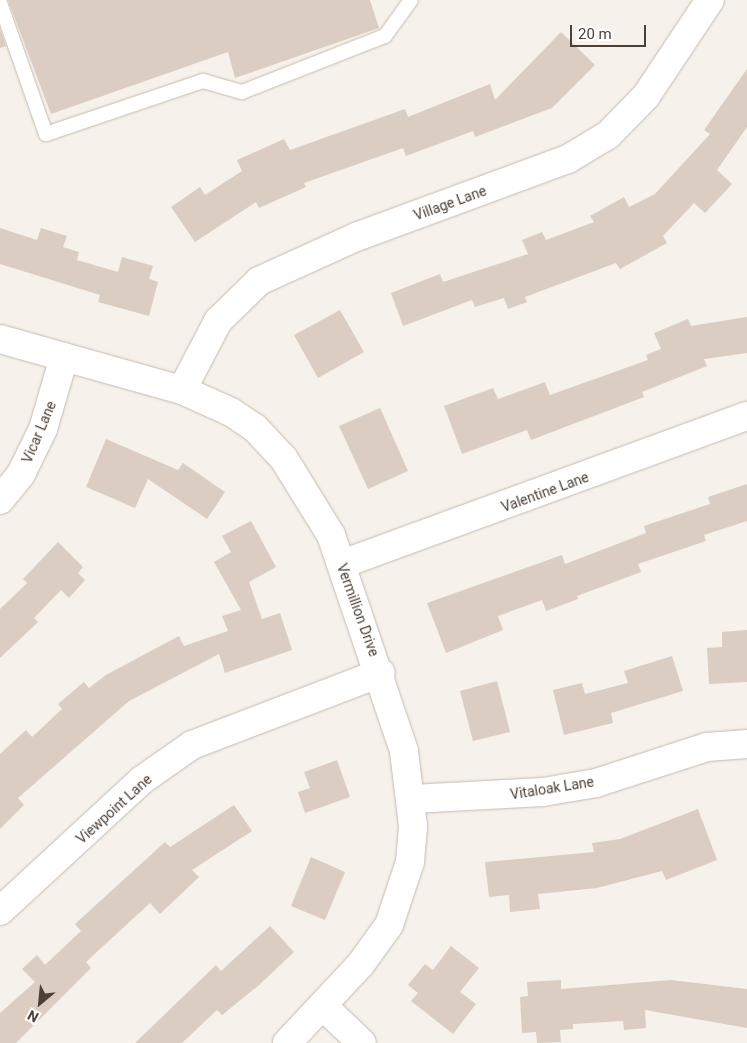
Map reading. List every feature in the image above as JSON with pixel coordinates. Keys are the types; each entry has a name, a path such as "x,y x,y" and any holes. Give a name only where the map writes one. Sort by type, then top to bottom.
{"street":[{"name":"Village Lane","path":"182,390 218,321 259,280 356,237 568,159 608,135 646,96 710,0"},
{"name":"Vermillion Drive","path":"0,339 182,390 256,428 284,459 309,494 342,564 381,673 404,751 412,799 410,862 392,918 324,1007 287,1043"},
{"name":"Vicar Lane","path":"0,500 21,474 43,430 64,357"},
{"name":"Valentine Lane","path":"342,564 747,416"},
{"name":"Viewpoint Lane","path":"0,911 142,780 192,745 381,673"},
{"name":"Vitaloak Lane","path":"412,799 543,792 596,782 707,747 747,744"},
{"path":"324,1007 362,1043"}],"lane":[{"path":"0,3 14,49 46,134 203,81 242,92 386,36 411,0"}],"building":[{"path":"8,0 370,0 379,28 235,78 228,52 51,114"},
{"path":"0,29 6,46 0,48"},
{"path":"561,32 595,65 552,108 475,137 473,131 406,156 403,148 304,183 306,187 259,208 256,202 195,242 171,207 200,187 205,195 242,171 237,160 284,139 290,150 405,109 408,117 490,84 495,100"},
{"path":"747,69 747,127 717,170 732,184 705,213 694,203 663,236 667,243 620,269 616,263 525,297 527,302 508,309 504,298 475,307 472,300 403,326 391,293 440,274 443,282 528,254 522,240 542,232 546,240 594,222 590,216 624,197 629,207 655,194 710,134 704,130"},
{"path":"0,228 37,240 41,228 67,236 63,247 79,252 77,260 118,272 122,257 153,266 149,279 158,282 149,316 98,302 100,295 0,264"},
{"path":"340,310 364,352 318,378 294,335"},
{"path":"747,317 747,353 704,359 707,366 642,392 644,397 531,440 527,430 462,454 444,406 493,388 498,399 545,382 550,395 648,360 646,355 661,349 654,333 688,319 691,326"},
{"path":"380,408 408,471 368,489 339,426"},
{"path":"106,439 178,470 183,463 225,492 207,519 148,479 135,508 86,487"},
{"path":"747,484 747,521 704,535 706,541 638,564 641,572 577,596 578,599 546,611 542,600 498,616 503,630 446,653 427,603 562,555 565,564 646,533 644,526 710,504 708,497"},
{"path":"251,521 276,567 249,582 262,619 280,613 292,650 225,673 219,654 129,701 18,798 24,805 0,829 0,754 26,730 32,737 62,709 58,704 84,682 89,688 106,675 179,636 184,646 228,631 222,616 241,610 214,562 231,552 222,536"},
{"path":"58,542 83,567 78,573 85,580 69,598 61,590 34,618 38,622 0,658 0,609 27,583 23,579"},
{"path":"747,630 747,682 709,684 707,648 722,647 722,632"},
{"path":"672,656 683,691 611,713 613,723 564,735 553,690 582,683 585,694 628,683 624,671"},
{"path":"497,681 510,732 473,741 460,691"},
{"path":"337,760 350,797 305,813 298,792 310,788 304,772"},
{"path":"234,805 252,831 192,870 199,877 160,914 150,903 86,962 91,968 16,1043 0,1043 0,1013 35,982 22,969 37,955 45,965 81,931 75,924 165,842 170,847"},
{"path":"698,809 717,860 666,880 662,871 597,888 538,894 540,909 510,912 509,895 489,897 485,862 594,852 592,843 620,839"},
{"path":"311,857 345,872 325,920 291,906"},
{"path":"270,926 294,952 258,986 222,1015 217,1010 182,1043 135,1043 216,965 221,971"},
{"path":"451,946 479,968 460,992 476,1004 453,1034 411,1001 418,993 408,985 425,964 433,970"},
{"path":"561,980 561,989 671,980 747,989 747,1028 645,1010 646,1028 624,1030 623,1021 573,1024 573,1029 560,1030 561,1042 537,1043 536,1032 522,1033 520,997 528,996 527,982"}]}
